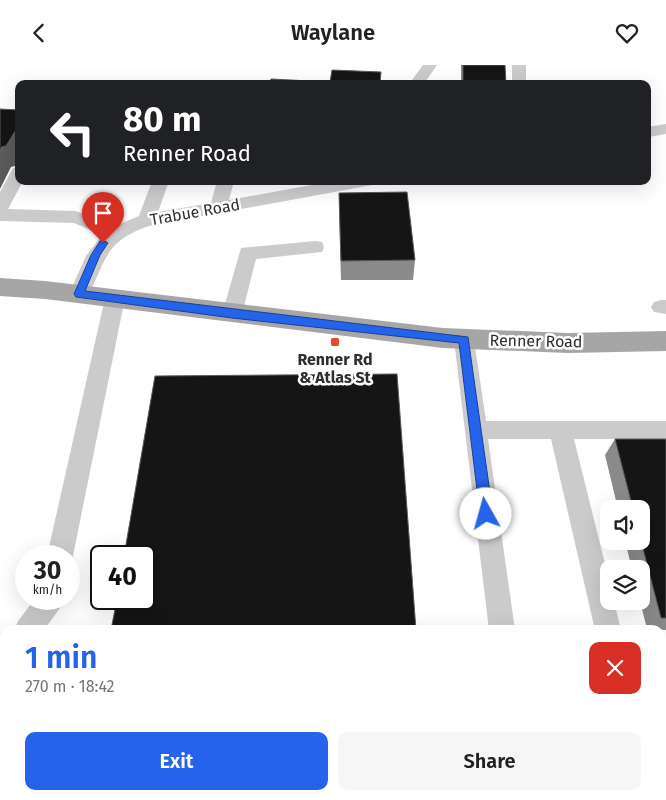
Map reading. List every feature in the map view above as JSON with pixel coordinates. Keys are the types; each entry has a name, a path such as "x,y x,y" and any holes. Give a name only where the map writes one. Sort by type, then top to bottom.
{"main road":[{"path":"0,287 79,294"},
{"name":"Renner Road","path":"79,294 232,314 464,340 568,343 666,341"}],"street":[{"path":"419,80 430,65"},
{"path":"519,65 519,80"},
{"path":"651,132 666,129"},
{"path":"0,207 15,179"},
{"path":"146,220 156,185"},
{"path":"218,208 225,185"},
{"name":"Trabue Road","path":"79,294 103,243 128,225 146,220 218,208 291,188 324,185"},
{"path":"0,215 76,217 115,233"},
{"path":"232,314 248,253 316,247"},
{"path":"62,545 88,430 94,389 115,298"},
{"path":"464,340 501,625"},
{"path":"476,430 666,430"},
{"path":"560,430 607,625"},
{"path":"31,625 42,610"}],"building":[{"path":"463,65 505,65 506,80 463,80"},
{"path":"332,70 381,72 380,80 330,80"},
{"path":"0,109 15,110 15,131 6,146 2,147 0,151"},
{"path":"407,192 415,260 341,261 339,193"},
{"path":"397,374 416,625 112,625 115,610 155,610 155,545 126,545 155,376"},
{"path":"615,439 666,439 666,618 661,618 650,576 650,560 646,560 643,550 650,550 650,500 631,500"}],"place":[{"name":"Renner Rd & Atlas St","path":"335,342"}],"route":[{"path":"103,243 79,294 232,314 464,340 486,514"}]}
